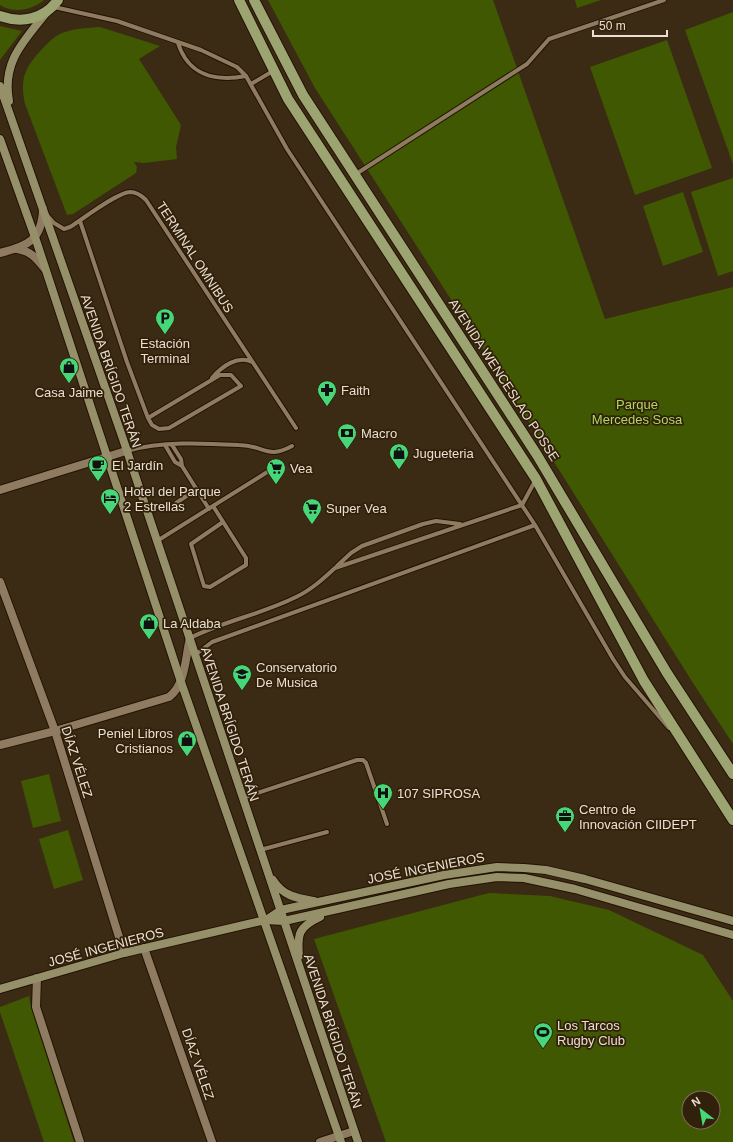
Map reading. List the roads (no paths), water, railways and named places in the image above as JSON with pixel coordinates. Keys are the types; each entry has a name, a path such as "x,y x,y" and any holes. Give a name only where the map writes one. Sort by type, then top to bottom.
{"main road":[{"path":"239,0 288,99 536,479 573,545 631,658 733,820"},
{"name":"AVENIDA WENCESLAO POSSE","path":"254,0 303,95 356,174 537,455 667,673 731,770"},
{"path":"0,16 8,19 21,20 34,18 53,6"},
{"path":"13,124 8,92 8,72 16,54 53,6"},
{"name":"AVENIDA BRÍGIDO TERÁN","path":"0,86 190,638 241,798 281,910 300,973 358,1142"},
{"path":"0,139 45,269 181,682 340,1139"},
{"path":"731,770 733,779"},
{"name":"JOSÉ INGENIEROS","path":"265,920 281,910 464,871 497,867 546,870 585,879 732,921"},
{"path":"267,870 275,884 290,896 320,902"},
{"name":"JOSÉ INGENIEROS","path":"0,988 124,953 265,920 284,920 470,880 497,878 524,878 575,889 733,935"},
{"path":"300,973 297,940 300,930 307,923 331,911"}],"street":[{"path":"0,253 16,249 28,243 38,233 42,224 43,209"},
{"path":"16,249 26,250 34,256 45,269"},
{"path":"0,490 126,450"},
{"name":"DÍAZ VÉLEZ","path":"0,582 55,732 124,953"},
{"path":"0,745 55,732 169,697 176,692 181,682 190,638"},
{"name":"DÍAZ VÉLEZ","path":"144,948 212,1142"},
{"path":"37,978 36,1007 80,1142"},
{"path":"320,1142 340,1139 354,1131"}],"lane":[{"path":"356,174 527,64 549,38 664,0"},
{"path":"53,6 117,21 201,50 237,67 246,76 287,149 522,505 625,677 689,751"},
{"path":"178,43 186,62 198,70 213,77 229,79 246,76"},
{"path":"251,84 273,71"},
{"name":"TERMINAL OMNIBUS","path":"43,209 54,223 64,229 120,195 131,192 140,195 146,200 296,428"},
{"path":"80,220 98,277 148,418 152,425 159,429 169,428 241,386 238,380 231,375 220,375 148,418"},
{"path":"212,379 220,370 236,360 247,360 253,362"},
{"path":"126,450 145,445 243,445 267,452 280,452 292,446"},
{"path":"165,445 176,462 182,466 197,489 223,522 246,558 246,565 207,588 204,586 191,544 193,541 223,522"},
{"path":"172,445 181,459 182,466"},
{"path":"156,542 272,469"},
{"path":"335,568 522,505 536,479"},
{"path":"176,503 197,489"},
{"path":"190,638 208,629 296,597 317,584 351,553 362,546 423,524 436,521 463,525"},
{"path":"195,656 200,650 212,642 535,526"},
{"path":"241,798 357,760 363,760 366,762 387,824"},
{"path":"259,850 327,832"}],"place":[{"name":"Estación Terminal","path":"165,335"},
{"name":"Casa Jaime","path":"69,384"},
{"name":"Faith","path":"327,407"},
{"name":"Macro","path":"347,450"},
{"name":"Jugueteria","path":"399,470"},
{"name":"El Jardín","path":"98,482"},
{"name":"Vea","path":"276,485"},
{"name":"Hotel del Parque 2 Estrellas","path":"110,515"},
{"name":"Super Vea","path":"312,525"},
{"name":"La Aldaba","path":"149,640"},
{"name":"Conservatorio De Musica","path":"242,691"},
{"name":"Peniel Libros Cristianos","path":"187,757"},
{"name":"107 SIPROSA","path":"383,810"},
{"name":"Centro de Innovación CIIDEPT","path":"565,833"},
{"name":"Los Tarcos Rugby Club","path":"543,1049"}],"park label":[{"name":"Parque Mercedes Sosa","path":"637,412"}]}
